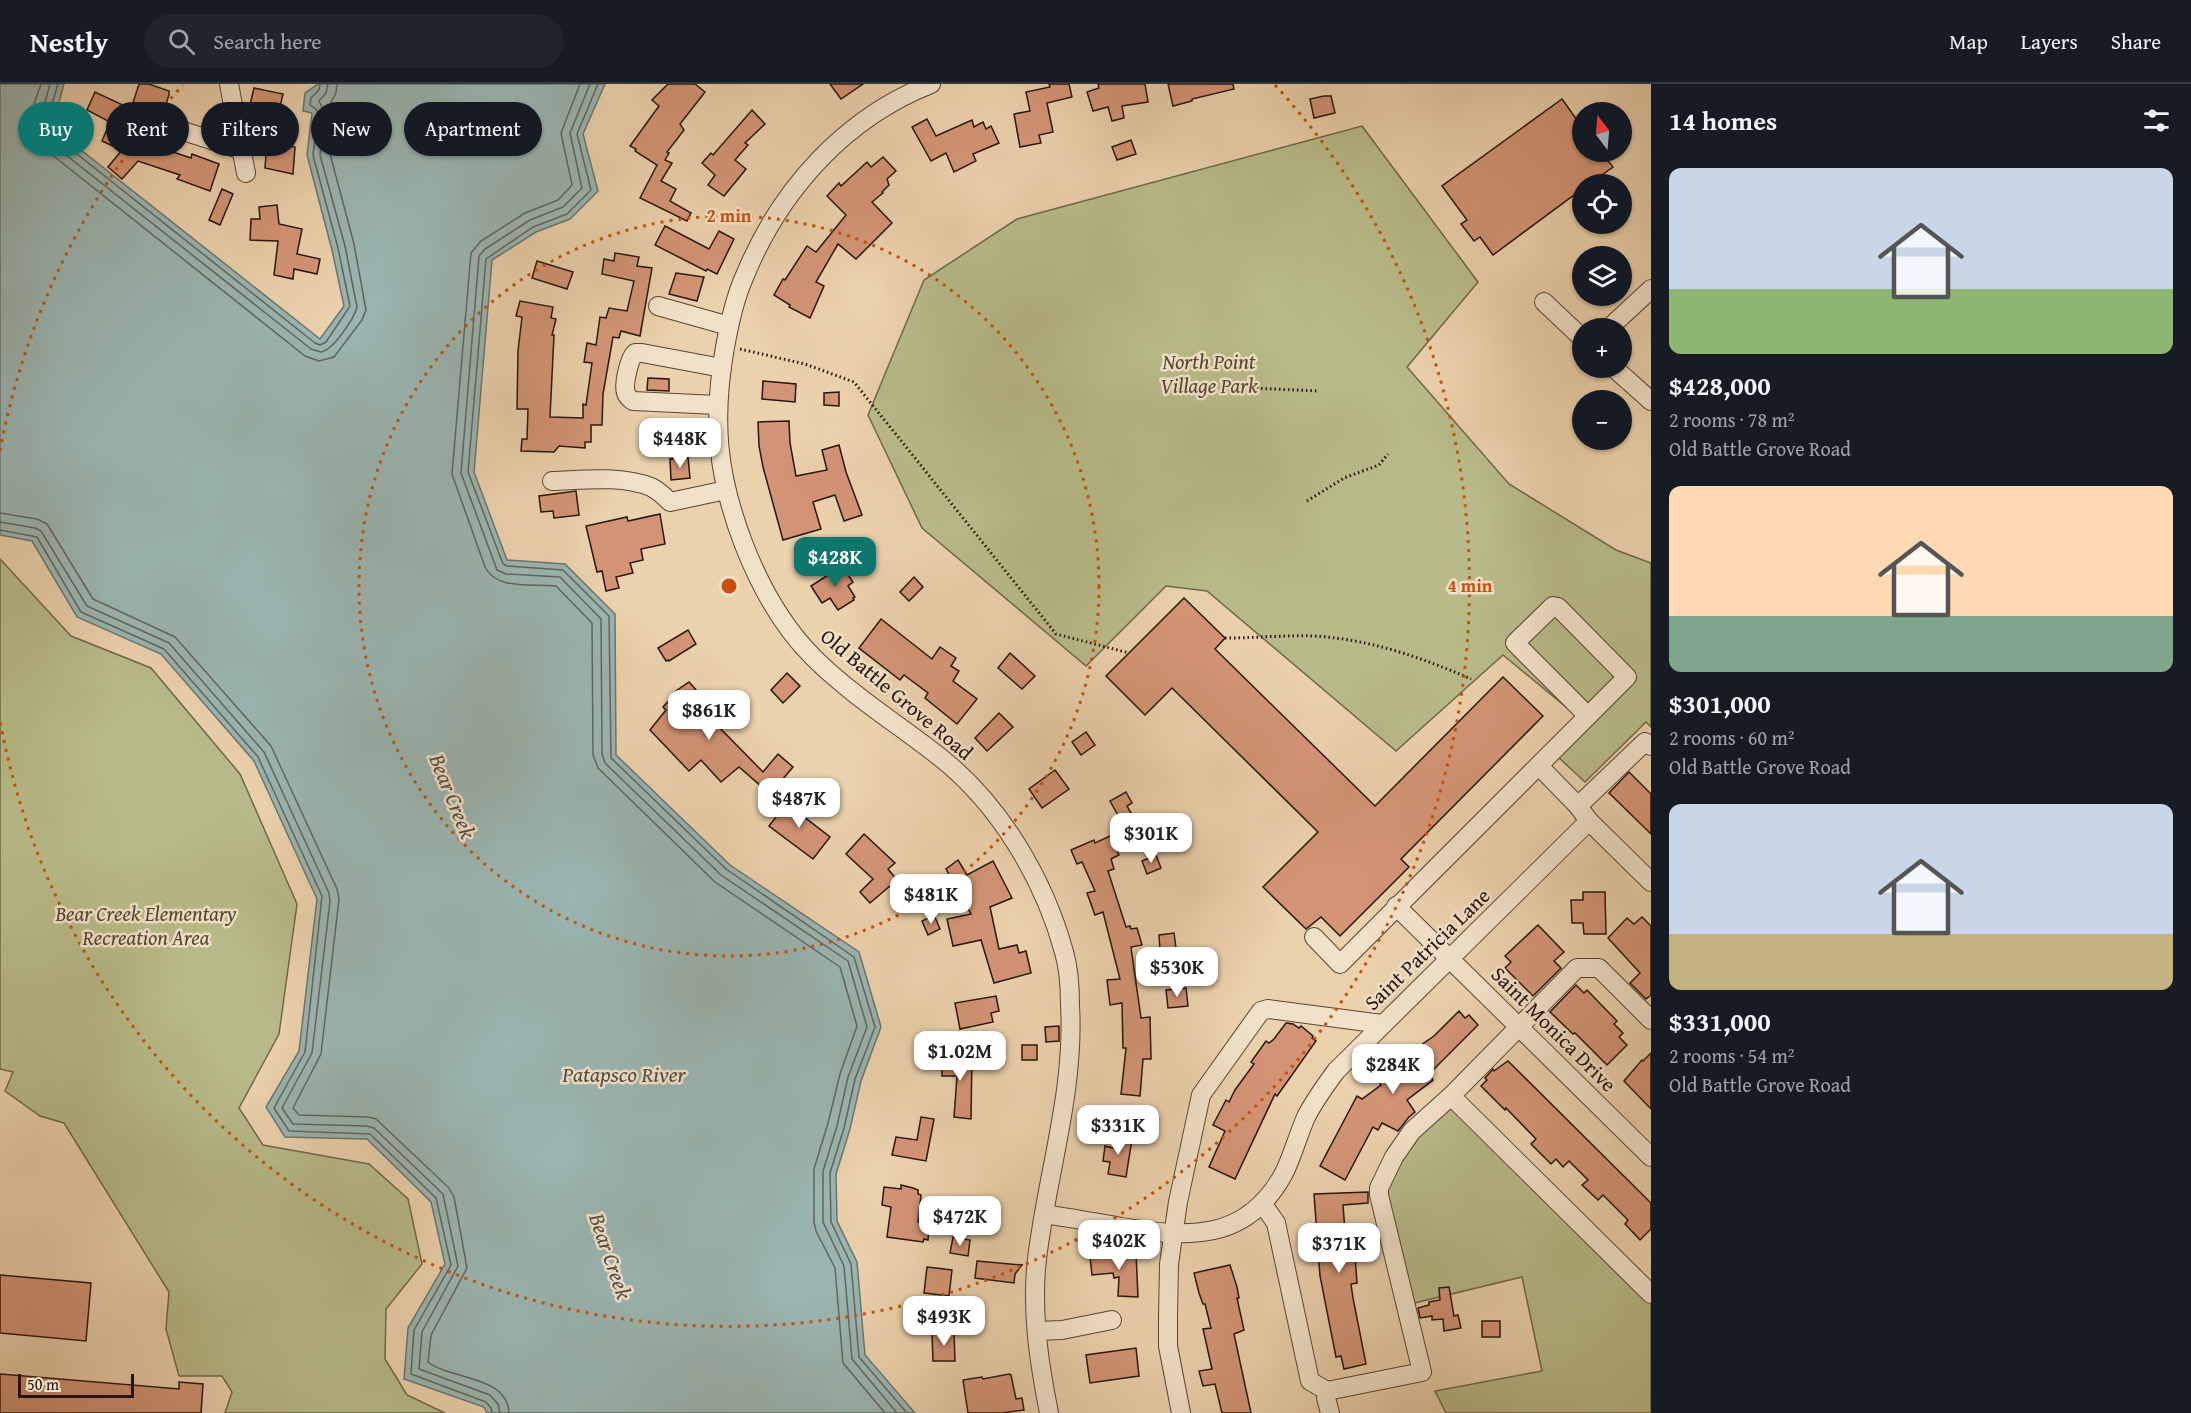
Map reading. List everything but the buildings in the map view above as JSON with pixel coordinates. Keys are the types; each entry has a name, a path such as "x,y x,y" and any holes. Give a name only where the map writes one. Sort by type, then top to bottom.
{"street":[{"path":"229,84 233,102"},
{"name":"Old Battle Grove Road","path":"931,84 894,102 858,125 830,148 805,174 760,242 739,289 729,326 717,405 721,464 726,490 740,534 769,599 800,642 835,677 943,760 981,795 1038,885 1064,952 1068,976 1072,1040 1065,1101 1036,1265 1037,1331 1041,1371 1049,1413"},
{"path":"243,156 246,173"},
{"path":"1621,318 1651,289"},
{"path":"1544,302 1572,329"},
{"path":"658,306 729,326"},
{"path":"717,405 633,401 628,398 625,391 630,358 635,353 642,352 722,368"},
{"path":"1625,378 1651,401"},
{"path":"552,481 615,480 634,483 654,488 670,502 726,490"},
{"path":"1314,937 1340,964 1396,906 1539,766 1627,677 1558,607 1553,606 1515,643 1588,716"},
{"name":"Saint Patricia Lane","path":"1044,1214 1150,1231 1205,1233 1229,1226 1262,1203 1273,1191 1285,1171 1307,1117 1321,1091 1336,1071 1450,958 1645,742 1651,746"},
{"path":"1539,766 1651,882"},
{"name":"Saint Monica Drive","path":"1396,906 1651,1157"},
{"path":"1262,1203 1276,1223 1310,1381 1327,1391 1422,1372 1382,1210 1379,1188 1394,1157 1412,1131 1451,1096 1577,968 1599,968 1651,1020"},
{"path":"1181,1413 1168,1346 1169,1264 1178,1202 1202,1095 1262,1011 1268,1009 1382,1024"},
{"path":"1451,1096 1651,1294"},
{"path":"1037,1331 1062,1330 1112,1320"},
{"path":"1327,1391 1326,1398 1330,1413"}],"path":[{"path":"726,346 805,364 854,382 1056,634 1129,653"},
{"path":"1207,386 1319,391"},
{"path":"1306,501 1344,478 1379,465 1388,454"},
{"path":"1225,638 1314,636 1372,645 1429,660 1471,679"}],"green space":[{"name":"North Point Village Park","path":"1362,126 1478,282 1407,367 1509,484 1616,550 1651,563 1651,727 1646,722 1585,782 1557,756 1589,726 1503,655 1396,751 1207,591 1166,586 1086,666 922,528 868,415 924,280 1017,219"},
{"name":"Bear Creek Elementary Recreation Area","path":"0,559 71,636 151,668 240,774 297,904 279,1034 239,1108 263,1145 369,1164 408,1199 422,1264 386,1309 385,1359 407,1395 445,1413 225,1413 232,1392 222,1376 179,1376 166,1329 169,1292 64,1123 40,1116 5,1091 13,1072 0,1069"},
{"path":"1450,1099 1651,1300 1651,1413 1446,1413 1435,1391 1542,1371 1522,1277 1406,1305 1381,1187 1394,1158"}],"water":[{"name":"Patapsco River","path":"0,84 64,84 59,102 18,102 18,156 89,156 320,339 344,306 307,155 311,121 311,156 392,156 392,102 311,102 311,113 303,111 305,93 318,84 605,84 583,134 598,191 570,219 536,232 492,260 474,472 507,560 565,564 615,614 616,755 730,865 859,952 881,1027 861,1081 850,1129 836,1174 837,1221 857,1262 865,1355 915,1413 487,1413 484,1407 404,1379 408,1328 445,1264 431,1202 367,1139 285,1137 266,1107 299,1051 317,899 254,761 161,654 77,617 32,541 0,535"}],"water label":[{"name":"Bear Creek","path":"453,796"},
{"name":"Bear Creek","path":"611,1256"}]}
